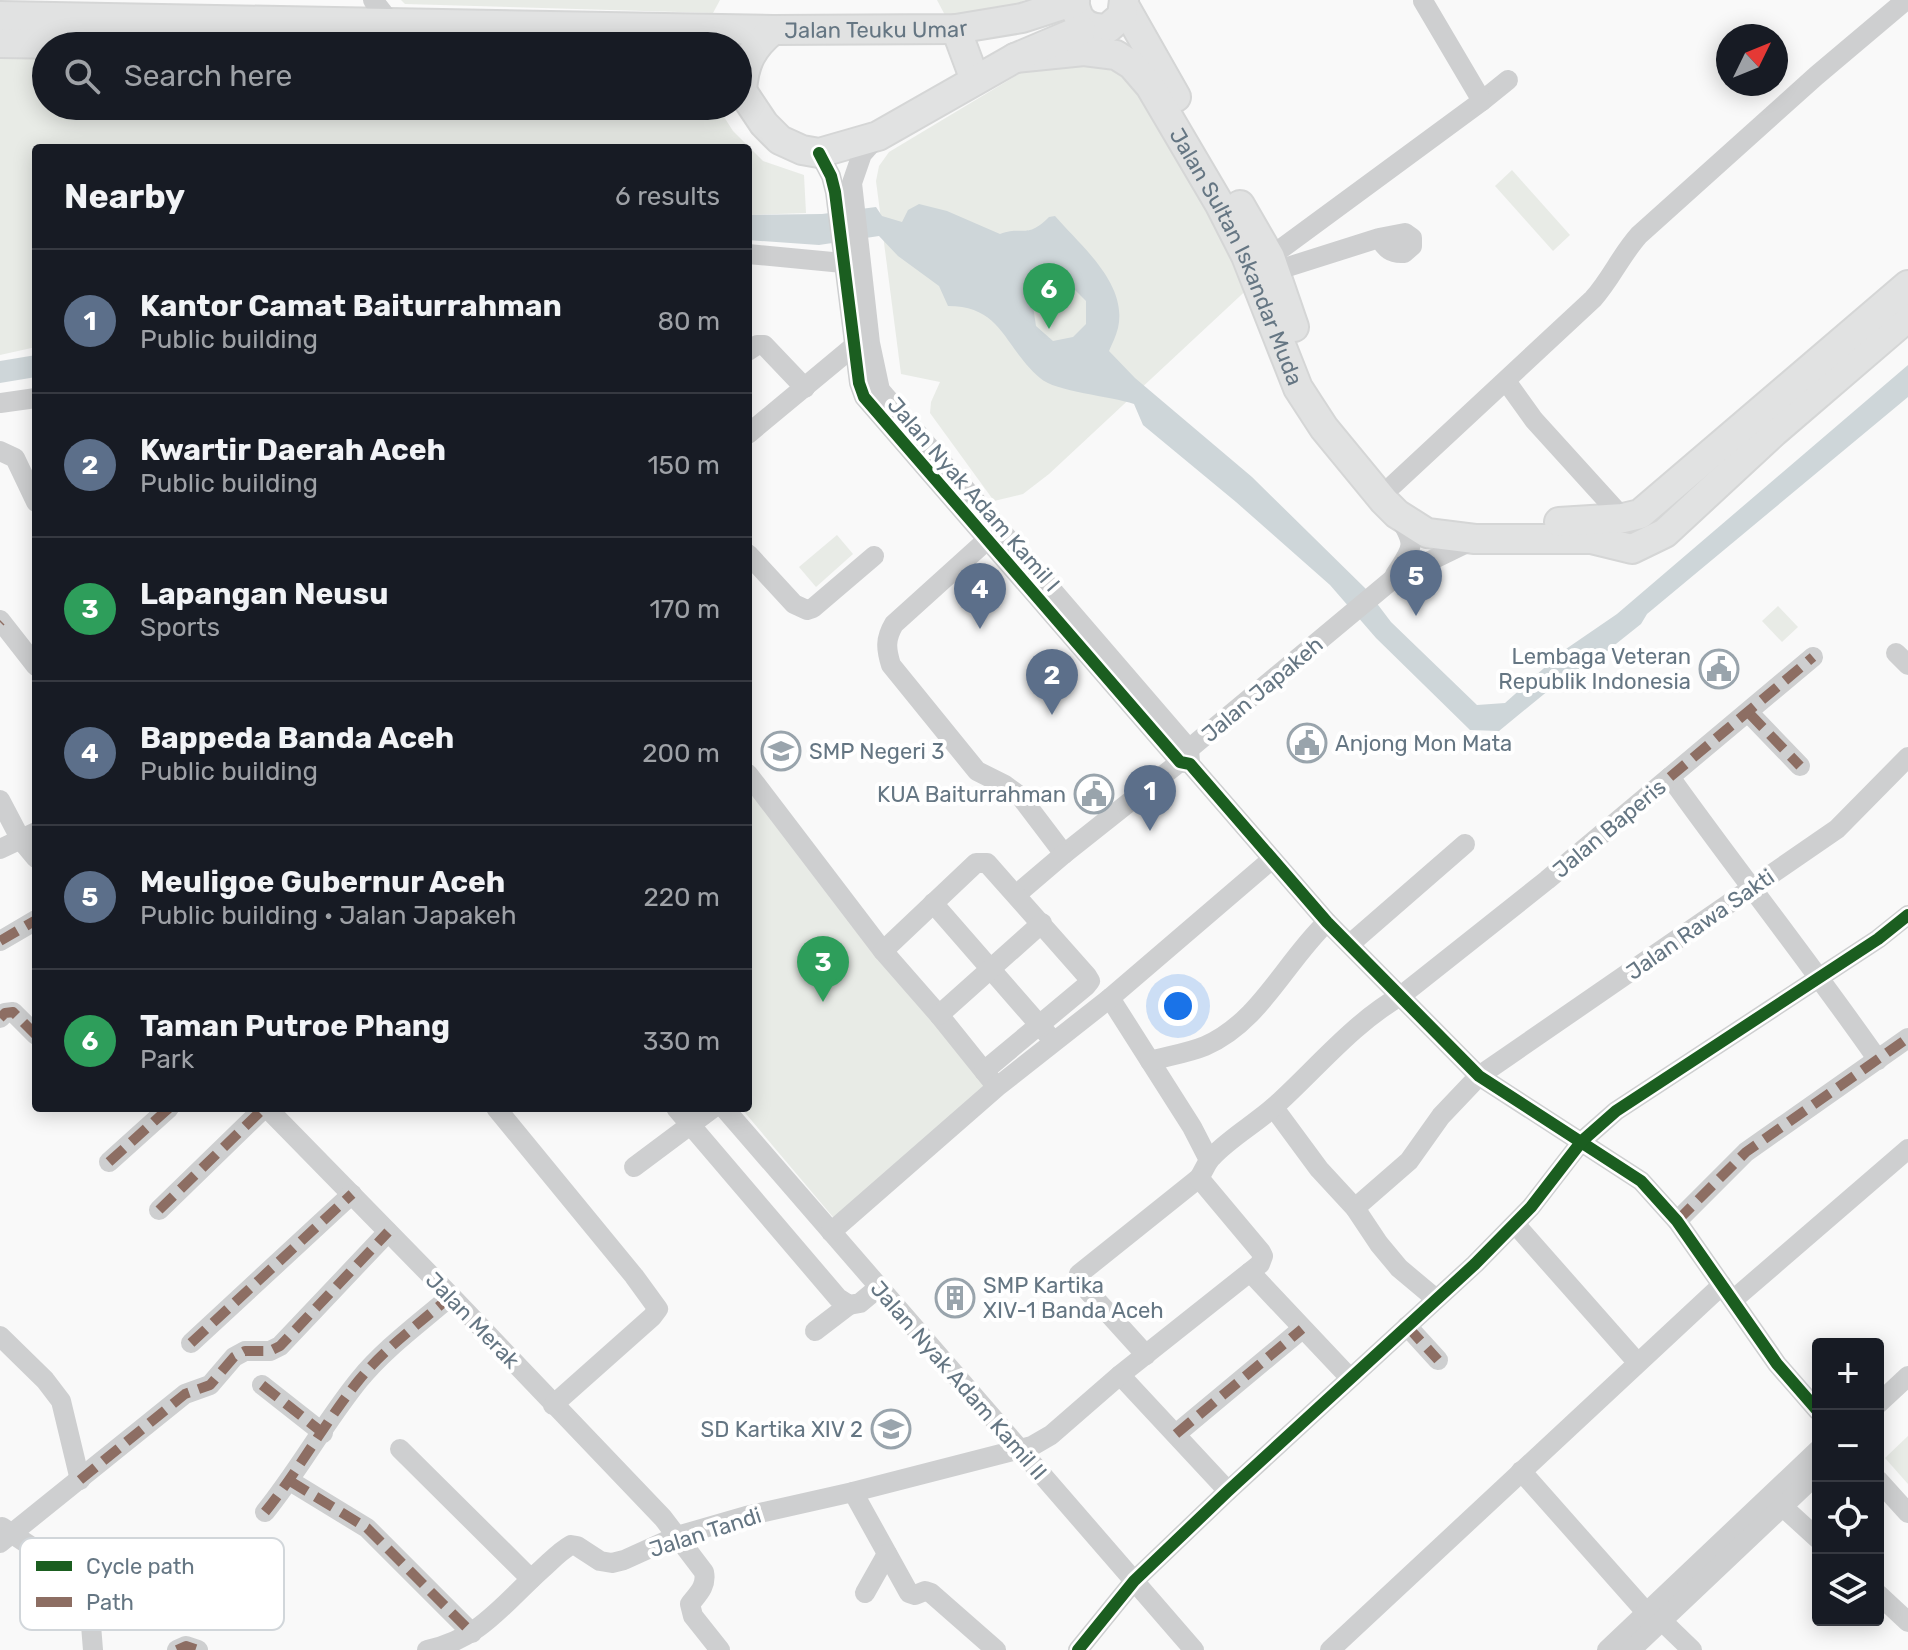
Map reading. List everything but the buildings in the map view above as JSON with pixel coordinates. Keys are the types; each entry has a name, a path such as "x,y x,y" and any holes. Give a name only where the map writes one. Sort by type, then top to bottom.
{"highway":[{"name":"Jalan Teuku Umar","path":"0,16 773,30 956,29 1022,18 1075,1"},
{"path":"1075,1 1078,17 1099,30 1116,23 1125,4"},
{"name":"Jalan Sultan Iskandar Muda","path":"1125,4 1272,264 1313,377 1339,417 1419,518"},
{"path":"956,29 975,80"},
{"path":"752,51 757,42 773,30"},
{"path":"752,108 780,140 792,147 819,153 878,136 1015,58 1081,30"},
{"path":"0,43 32,43"},
{"name":"Jalan Sultan Iskandar Muda","path":"1015,58 1084,51 1116,55 1132,65 1150,86 1220,205 1246,256 1298,388 1324,428 1419,518"},
{"path":"1419,518 1475,539 1591,539 1632,549 1665,533 1766,422 1908,285"},
{"path":"1419,518 1517,525 1623,518 1640,514 1908,317"}],"street":[{"path":"373,0 391,23"},
{"path":"1393,485 1599,293 1622,254 1639,235 1804,86 1906,0"},
{"path":"1423,1 1482,101"},
{"path":"1272,264 1508,80"},
{"name":"Jalan Nyak Adam Kamil I","path":"845,204 855,168 862,154 878,136"},
{"name":"Jalan Nyak Adam Kamil I","path":"819,153 845,204 849,259 862,344 880,390 1087,627 1186,758"},
{"path":"1272,264 1379,238"},
{"path":"752,254 849,259"},
{"path":"752,431 862,344"},
{"name":"Jalan Nyak Adam Kamil I","path":"862,344 859,383 864,397 987,540 1186,758 1271,860 1327,922 1479,1076 1641,1181 1677,1221 1777,1364 1817,1410"},
{"path":"752,348 764,345 805,388"},
{"path":"1506,381 1534,420 1623,518"},
{"path":"0,403 32,399"},
{"path":"0,451 15,458 32,494"},
{"path":"1385,585 1412,548 1412,537 1419,518"},
{"path":"1385,585 1475,539"},
{"path":"987,540 894,624 886,637 886,651 891,665 950,741 977,771 1020,796 1064,854"},
{"path":"752,558 794,604 807,610 874,556"},
{"name":"Jalan Japakeh","path":"1016,895 1186,758 1385,585"},
{"path":"0,621 32,661"},
{"name":"Jalan Baperis","path":"1146,1355 1079,1281 1079,1274 1204,1169 1226,1144 1274,1108 1336,1047 1385,1005 1402,995 1547,880 1813,657"},
{"path":"1749,713 1800,766"},
{"name":"Jalan Rawa Sakti","path":"1355,1208 1409,1161 1441,1116 1479,1076 1837,829 1908,757"},
{"path":"1670,777 1878,1060"},
{"path":"752,779 883,951 990,1079"},
{"path":"0,800 29,836 0,849"},
{"path":"1350,944 1465,844"},
{"path":"990,1079 1054,1042 1271,860"},
{"path":"831,1232 990,1079 1039,1026 1090,981 1042,923 982,861 976,863 883,951"},
{"path":"933,903 1054,1042"},
{"path":"1078,1650 1134,1581 1515,1224 1582,1141 1644,1091 1820,978 1908,915"},
{"path":"0,941 32,922"},
{"path":"1150,1061 1204,1046 1252,1014 1307,941 1327,922"},
{"path":"939,1015 1042,923"},
{"path":"1110,998 1192,1127 1204,1169 1261,1252 1262,1260 1250,1272 1350,1378"},
{"path":"0,1018 5,1013 13,1012 32,1031"},
{"path":"1677,1221 1746,1152 1908,1038"},
{"path":"1274,1108 1399,1268 1436,1299"},
{"path":"109,1162 165,1112"},
{"path":"159,1210 262,1112"},
{"name":"Jalan Merak","path":"270,1112 663,1518 704,1572 703,1589 690,1604 693,1616 720,1650"},
{"path":"499,1112 658,1309 553,1405"},
{"path":"680,1112 838,1298 849,1305"},
{"path":"634,1167 708,1112"},
{"name":"Jalan Nyak Adam Kamil II","path":"727,1112 1193,1650"},
{"path":"1192,1127 1226,1144"},
{"path":"1330,1650 1637,1362 1908,1149"},
{"path":"191,1343 352,1194"},
{"path":"1515,1224 1637,1362"},
{"path":"3,1534 80,1480 185,1394 210,1385 234,1357 245,1351 270,1351 280,1346 388,1232"},
{"name":"Jalan Tandi","path":"427,1650 449,1645 484,1625 571,1545 600,1561 612,1563 677,1536 746,1516 853,1492 1042,1442 1120,1375 1250,1272"},
{"path":"815,1331 878,1288"},
{"path":"265,1512 375,1363 451,1296"},
{"path":"1407,1326 1438,1360"},
{"path":"1176,1434 1302,1329"},
{"path":"0,1336 45,1380 61,1401 80,1480"},
{"path":"1120,1375 1228,1491"},
{"path":"1884,1398 1908,1376"},
{"path":"262,1385 323,1433"},
{"path":"400,1449 531,1579"},
{"path":"1607,1650 1654,1616 1743,1532 1812,1457"},
{"path":"1521,1471 1654,1616 1692,1650"},
{"path":"1743,1532 1782,1506 1812,1478"},
{"path":"290,1481 367,1528 472,1633"},
{"path":"1880,1482 1908,1513"},
{"path":"853,1492 909,1593 915,1595 928,1591 996,1650"},
{"path":"1782,1506 1812,1534"},
{"path":"865,1593 887,1554"},
{"path":"1884,1600 1908,1622"},
{"path":"1631,1650 1654,1616"},
{"path":"91,1630 93,1650"},
{"path":"177,1650 186,1646 198,1650"}],"shaded area":[{"path":"401,0 720,0 713,13 405,4"},
{"path":"937,0 1025,0 1006,9 947,19"},
{"path":"0,55 32,56 32,120 726,120 746,144 32,144 32,348 0,355"},
{"path":"1054,65 1098,67 1121,73 1147,91 1254,283 1049,474 1023,494 994,501 930,413 931,402 940,382 901,374 876,181 879,166 889,152 1027,69"},
{"path":"752,150 763,161 804,175 806,213 752,215"},
{"path":"1512,170 1570,235 1553,251 1495,186"},
{"path":"919,204 947,211 1000,234 1030,230 1055,216 1100,267 1116,296 1118,328 1109,351 1135,378 1252,477 1366,589 1391,622 1477,705 1505,703 1563,651 1617,614 1908,365 1908,397 1572,679 1560,681 1499,731 1470,730 1376,638 1330,585 1143,425 1134,404 1047,383 1028,366 992,321 981,313 948,306 939,286 898,256 879,236 819,245 752,240 752,215 822,214 876,207 882,216 902,222 908,210","holes":["1070,285 1086,301 1086,324 1073,337 1053,341 1036,326 1033,306 1048,288"]},
{"path":"32,356 32,378 0,383 0,361"},
{"path":"837,535 853,554 816,587 799,567"},
{"path":"1778,606 1798,627 1782,642 1762,621"},
{"path":"752,781 999,1090 838,1223 744,1112 752,1112"},
{"path":"1908,1436 1908,1484 1885,1458"}],"marked path":[{"path":"1670,777 1813,657"},
{"path":"1749,713 1800,766"},
{"path":"0,941 32,922"},
{"path":"0,1018 5,1013 13,1012 32,1031"},
{"path":"1677,1221 1746,1152 1908,1038"},
{"path":"109,1162 165,1112"},
{"path":"159,1210 260,1112"},
{"path":"191,1343 352,1194"},
{"path":"80,1480 185,1394 210,1385 234,1357 245,1351 270,1351 280,1346 388,1232"},
{"path":"265,1512 369,1368 451,1296"},
{"path":"1407,1326 1438,1360"},
{"path":"1176,1434 1302,1329"},
{"path":"262,1385 323,1433"},
{"path":"290,1481 367,1528 472,1633"},
{"path":"177,1650 186,1646 198,1650"}],"cycle path":[{"path":"819,153 835,192 859,383 864,397 1180,762 1190,764 1327,922 1479,1076 1641,1181 1677,1221 1777,1364 1817,1410"},
{"path":"1078,1650 1134,1581 1475,1264 1531,1207 1582,1141 1616,1111 1878,939 1908,915"}],"place":[{"name":"Taman Putroe Phang","path":"1049,329"},
{"name":"Meuligoe Gubernur Aceh","path":"1416,616"},
{"name":"Bappeda Banda Aceh","path":"980,629"},
{"name":"Lembaga Veteran Republik Indonesia","path":"1719,669"},
{"name":"Kwartir Daerah Aceh","path":"1052,715"},
{"name":"Anjong Mon Mata","path":"1307,743"},
{"name":"SMP Negeri 3","path":"781,751"},
{"name":"KUA Baiturrahman","path":"1094,794"},
{"name":"Kantor Camat Baiturrahman","path":"1150,831"},
{"name":"Lapangan Neusu","path":"823,1002"},
{"name":"SMP Kartika XIV-1 Banda Aceh","path":"955,1298"},
{"name":"SD Kartika XIV 2","path":"891,1429"}]}
